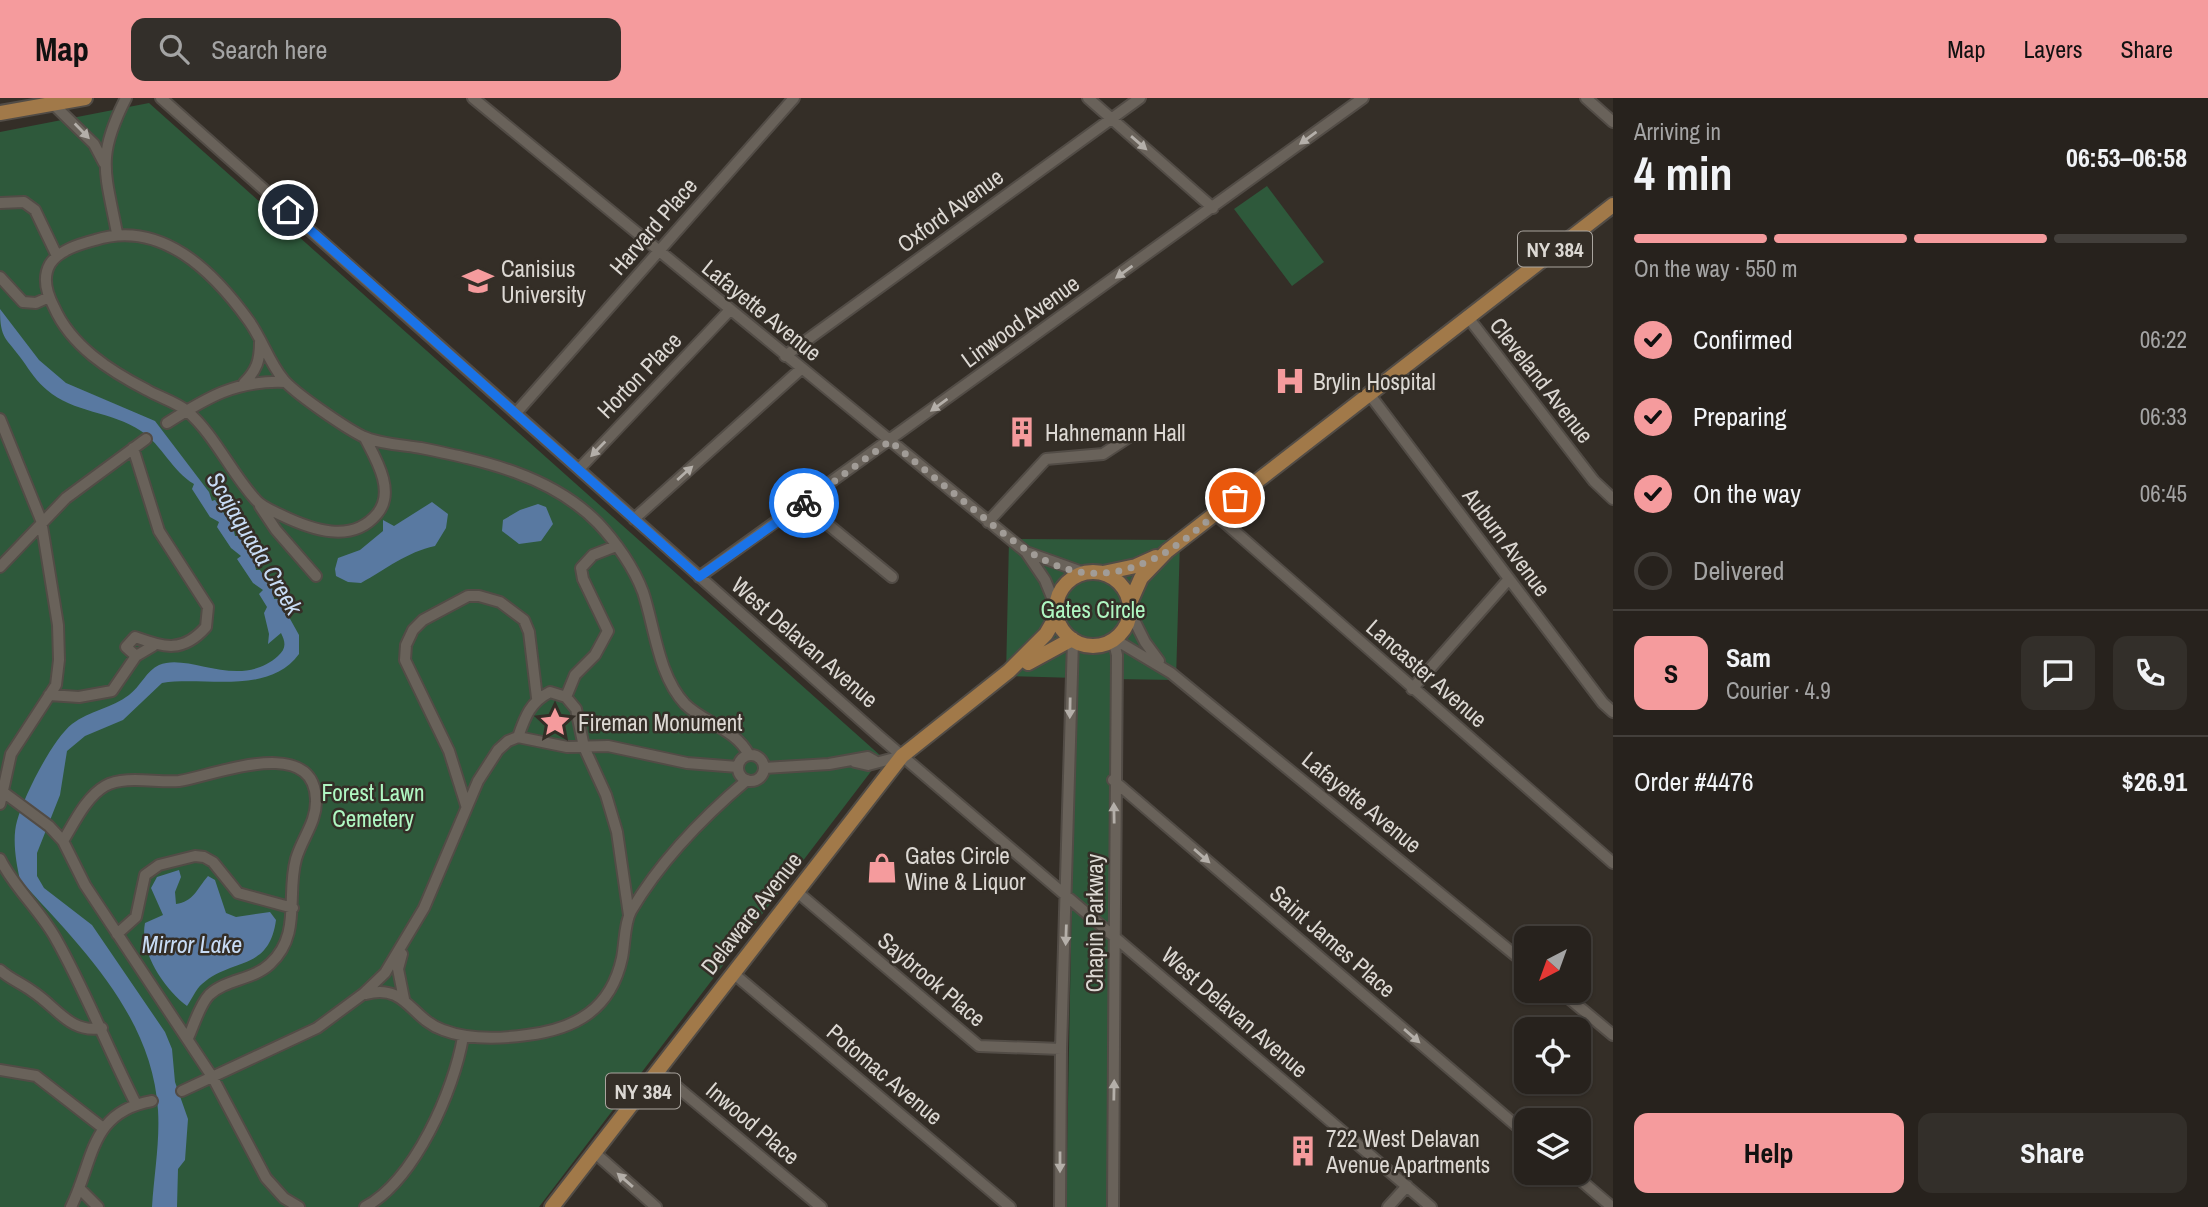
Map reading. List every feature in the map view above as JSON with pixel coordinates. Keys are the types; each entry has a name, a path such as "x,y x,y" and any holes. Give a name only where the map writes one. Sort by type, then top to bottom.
{"main road":[{"path":"0,113 85,98"},
{"name":"NY 384","path":"1072,639 1089,645 1114,639 1124,628 1141,578 1167,551 1613,205"},
{"name":"NY 384","path":"1056,611 1066,583 1085,573 1103,573 1136,566 1167,551"},
{"path":"1103,573 1122,586 1129,607"},
{"path":"1056,611 1062,628 1072,639"},
{"name":"Delaware Avenue","path":"552,1207 902,756 1009,671 1046,634 1056,611"},
{"name":"Delaware Avenue","path":"1009,671 1018,671 1040,653 1072,639"}],"street":[{"path":"117,233 104,163 106,146 126,98"},
{"name":"West Delavan Avenue","path":"161,98 902,756 1431,1207"},
{"name":"Lafayette Avenue","path":"473,98 729,311 1026,552 1045,580 1056,611"},
{"name":"Harvard Place","path":"516,413 794,98"},
{"path":"1088,98 1213,208"},
{"name":"Oxford Avenue","path":"785,356 1140,98"},
{"name":"Linwood Avenue","path":"699,577 1363,98"},
{"path":"1586,98 1613,122"},
{"path":"53,104 94,144 104,163"},
{"path":"0,203 24,202 35,210 57,256"},
{"path":"316,576 282,537 186,411 112,369 63,327 49,297 45,277 57,256 117,233 176,246 194,260 248,320 285,382 365,438 490,462 533,479 569,500 597,523 616,546 642,590 664,667 685,704 731,734 749,754"},
{"path":"0,277 23,302 36,303 49,297"},
{"name":"Horton Place","path":"579,469 729,311"},
{"name":"Cleveland Avenue","path":"1467,316 1594,481 1613,499"},
{"path":"244,383 254,374 260,359 260,339"},
{"path":"634,519 801,369"},
{"path":"167,423 215,394 244,383 285,382"},
{"name":"Auburn Avenue","path":"1370,395 1603,703 1613,712"},
{"path":"0,419 41,520 58,625 59,660 56,685 11,754 0,804"},
{"path":"988,522 1046,458 1103,454 1129,437"},
{"path":"259,504 324,531 349,532 369,524 382,509 385,489 378,464 365,438"},
{"path":"0,567 6,554 41,520 146,439"},
{"path":"133,448 159,531 208,607 206,627 197,637 177,646 153,646 133,637 126,647 136,656"},
{"path":"803,504 892,577"},
{"name":"Lancaster Avenue","path":"1215,514 1613,863"},
{"path":"566,697 575,675 595,655 608,631 583,579 581,568 593,555 616,546"},
{"name":"Lafayette Avenue","path":"1026,552 1085,573"},
{"path":"1412,689 1509,579"},
{"path":"466,805 449,751 405,660 406,645 413,630 423,620 468,596 479,596 514,610 529,632 537,698"},
{"name":"Lafayette Avenue","path":"1129,607 1144,642 1171,673"},
{"name":"Chapin Parkway","path":"1060,1207 1061,1049 1072,639"},
{"name":"Lafayette Avenue","path":"1114,639 1171,673 1514,954"},
{"name":"Chapin Parkway","path":"1113,1207 1113,780 1117,655 1114,639"},
{"path":"49,695 79,697 112,691 136,656 153,646"},
{"path":"183,1091 317,1028 363,994 385,973 424,908 466,805 498,750 518,737 526,714 537,698 550,692 566,697 576,709 584,747 606,795 617,832 629,915 614,986 603,1002 583,1017 556,1031 524,1036 463,1037 440,1030 404,999 379,990 363,994"},
{"path":"518,737 550,745 608,746 687,763 737,767"},
{"path":"737,767 741,759 749,754 758,756 764,768"},
{"path":"764,768 855,762 868,765 902,756"},
{"path":"63,841 90,800 105,786 120,782 180,780 272,761 293,765 308,778 316,796 315,816 296,860 290,934 281,951 257,974 209,995 188,1038"},
{"path":"737,767 741,776 747,780"},
{"path":"629,915 683,839 747,780 760,777 764,768"},
{"name":"Saint James Place","path":"1113,780 1514,1124"},
{"path":"3,792 50,826 63,841 85,886 213,1078 266,1178 284,1198 299,1207"},
{"path":"117,934 136,916 145,875 159,865 195,856 213,862 237,893 293,908"},
{"path":"0,859 16,887 54,935 102,1028 136,1104"},
{"name":"Saybrook Place","path":"796,891 979,1046 1061,1049"},
{"path":"404,999 398,969 405,943"},
{"path":"0,970 33,991 72,1025 90,1030 102,1028"},
{"name":"Potomac Avenue","path":"733,973 1010,1207"},
{"path":"1575,1003 1613,1035"},
{"path":"365,1207 375,1202 420,1148 437,1117 460,1057 463,1037"},
{"path":"0,1070 36,1076 103,1128"},
{"name":"Inwood Place","path":"658,1071 821,1207"},
{"path":"71,1207 90,1153 103,1128 136,1104 152,1101"},
{"path":"595,1153 656,1207"},
{"path":"1586,1185 1612,1207"},
{"path":"1388,1207 1407,1186"},
{"path":"79,1188 98,1207"}],"green space":[{"name":"Forest Lawn Cemetery","path":"149,103 882,757 539,1207 0,1207 0,132"},
{"path":"1267,186 1324,262 1292,286 1234,209"},
{"name":"Gates Circle","path":"1009,539 1180,540 1176,680 1111,679 1107,1207 1066,1207 1076,678 1006,676"}],"water":[{"path":"0,309 39,360 66,383 155,421 209,492 212,501 215,500 233,527 235,536 239,536 254,559 256,570 260,570 273,590 274,599 279,599 299,635 299,654 286,667 271,675 235,682 162,683 123,720 85,736 67,751 60,795 37,853 37,876 44,888 92,925 165,1032 172,1049 175,1082 188,1119 185,1160 178,1169 177,1207 152,1207 158,1146 158,1110 153,1076 142,1043 128,1013 109,984 66,930 20,880 15,851 16,828 21,810 40,769 56,742 72,724 129,695 159,665 171,662 231,671 247,670 263,666 278,656 283,651 284,643 281,633 268,644 269,634 264,613 267,607 259,594 263,590 253,583 237,559 241,556 231,548 217,527 219,522 210,517 192,489 194,484 179,472 155,443 141,431 118,419 57,398 43,387 5,338"},
{"path":"432,502 448,514 446,528 435,546 406,557 361,583 348,582 336,576 338,558 360,550 383,531 383,520 394,526"},
{"path":"538,504 546,507 553,524 541,541 519,544 502,531 503,520"},
{"name":"Mirror Lake","path":"179,870 181,877 175,892 176,904 191,898 208,876 215,880 226,913 236,917 270,912 276,920 266,948 257,956 202,984 187,1006 162,980 150,958 144,934 145,923 163,915 151,888 157,877"}],"way so far":[{"path":"804,503 890,441 1026,552 1064,568 1085,573 1103,573 1136,566 1167,551 1235,498"}],"place":[{"name":"Canisius University","path":"478,281"},
{"name":"Brylin Hospital","path":"1290,381"},
{"name":"Hahnemann Hall","path":"1022,432"},
{"name":"Fireman Monument","path":"555,722"},
{"name":"Gates Circle Wine & Liquor","path":"882,868"},
{"name":"722 West Delavan Avenue Apartments","path":"1303,1151"}],"route":[{"path":"288,210 699,577 804,503"}],"water label":[{"name":"Scajaquada Creek","path":"255,543"}]}
